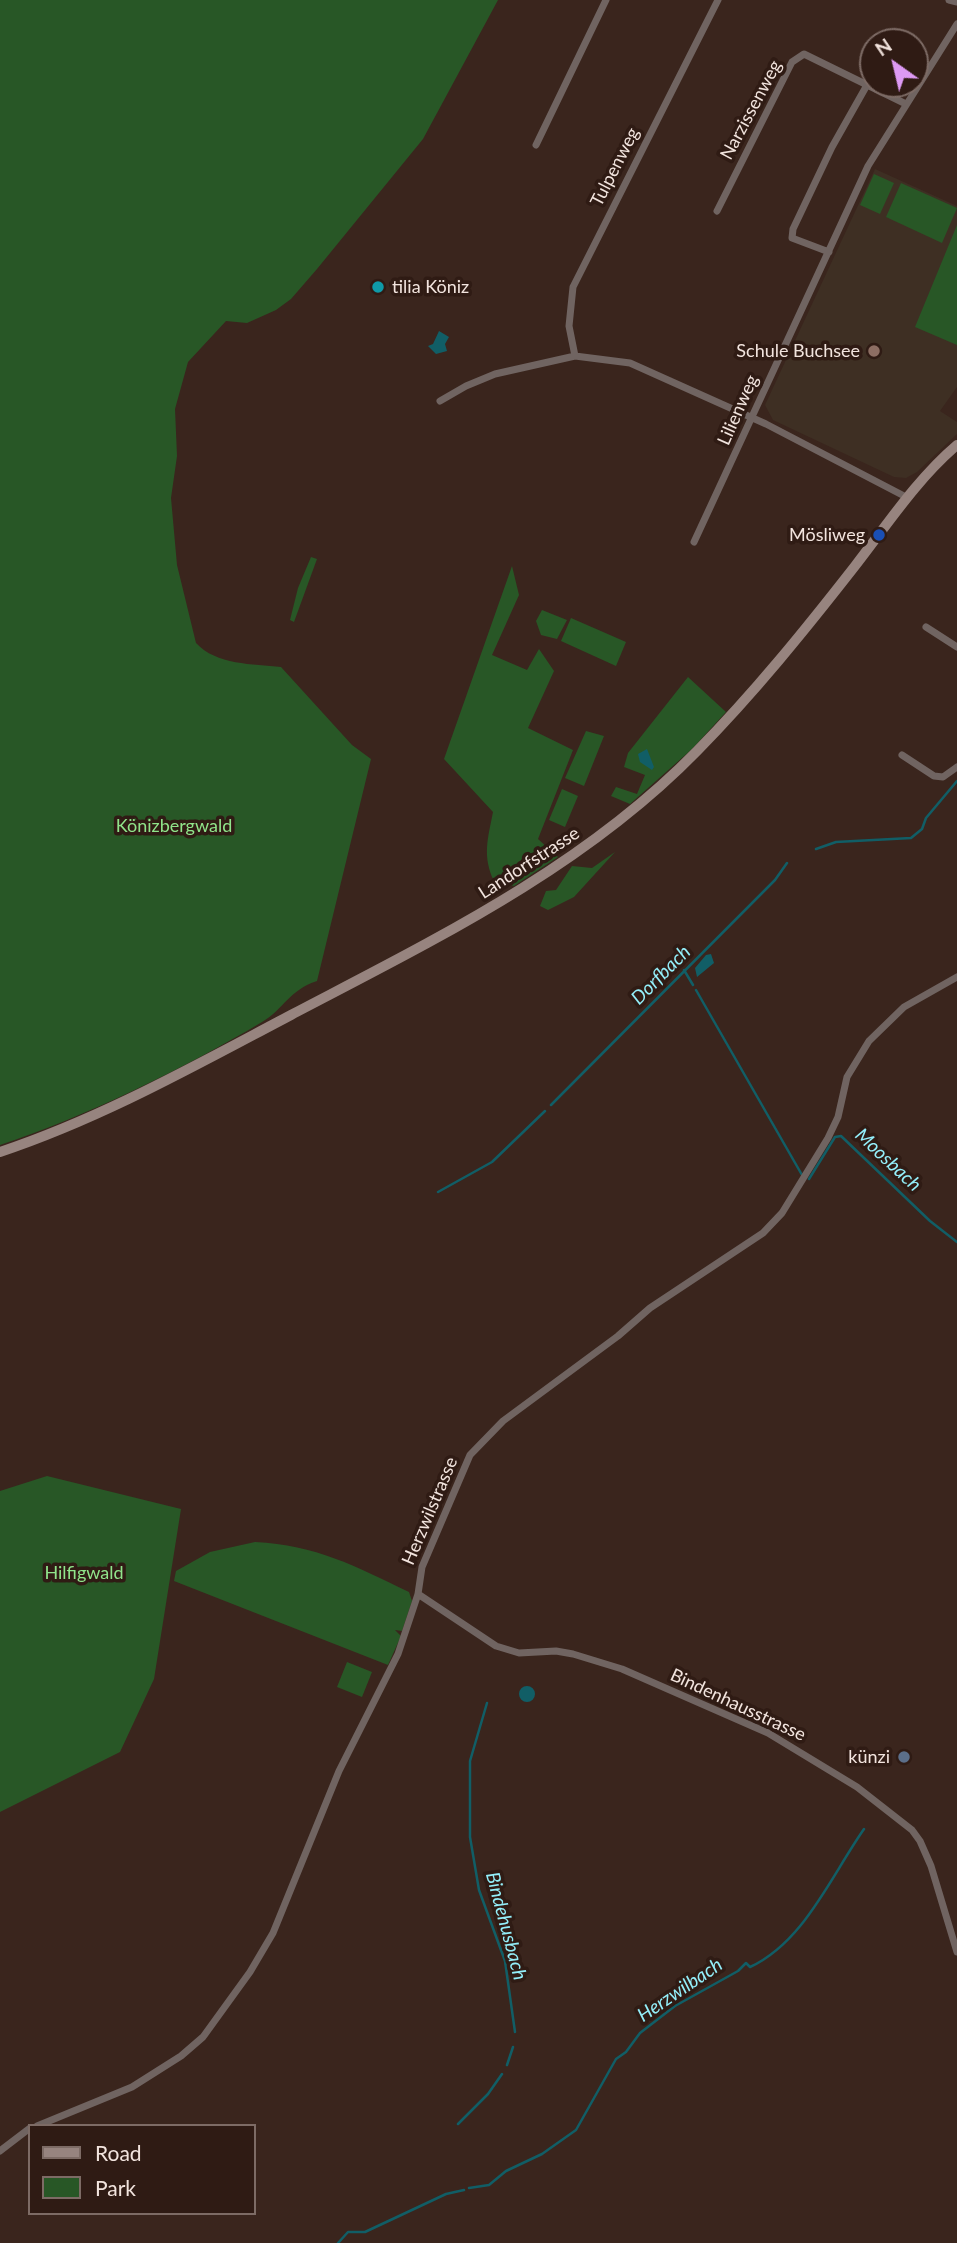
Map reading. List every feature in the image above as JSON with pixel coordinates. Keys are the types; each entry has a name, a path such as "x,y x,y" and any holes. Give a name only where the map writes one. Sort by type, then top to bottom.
{"street":[{"path":"536,145 606,0"},
{"name":"Tulpenweg","path":"575,356 569,326 573,287 719,0"},
{"path":"949,0 957,2"},
{"name":"Lilienweg","path":"694,542 873,156 957,24"},
{"name":"Narzissenweg","path":"717,211 792,62 804,54 859,81"},
{"path":"829,252 792,238 793,229 832,146 860,98"},
{"name":"Narzissenweg","path":"894,98 906,104"},
{"path":"440,401 495,374 575,356 616,361 645,369 766,424 908,498"},
{"name":"Landorfstrasse","path":"0,1152 90,1116 185,1071 444,933 554,868 641,803 696,752 793,644 908,498 957,445"},
{"path":"926,627 957,647"},
{"path":"902,755 934,776 943,777 957,767"},
{"name":"Herzwilstrasse","path":"42,2124 97,2104 157,2073 203,2037 219,2018 273,1933 339,1771 398,1654 418,1594 422,1567 455,1486 465,1463 481,1442 503,1421 665,1296 763,1234 782,1213 828,1138 838,1117 847,1077 869,1041 904,1007 957,978"},
{"name":"Bindenhausstrasse","path":"418,1594 496,1646 519,1653 556,1651 573,1654 622,1669 768,1733 857,1787 912,1830 920,1841 931,1866 957,1952"},
{"path":"0,2151 28,2130"}],"shaded area":[{"name":"Schule Buchsee","path":"875,169 957,206 957,387 940,411 957,422 957,434 917,472 906,478 894,477 773,420 765,405"}],"green space":[{"name":"Könizbergwald","path":"0,0 498,0 423,139 291,299 276,310 247,323 226,321 188,362 175,409 177,456 171,498 177,565 196,643 214,656 224,659 281,667 352,745 371,759 317,981 293,994 262,1022 201,1057 100,1106 0,1145"},
{"path":"874,174 894,183 880,214 860,205"},
{"path":"901,183 957,208 942,243 886,217"},
{"path":"957,225 957,345 915,327"},
{"path":"311,557 317,559 294,622 290,620 298,588"},
{"path":"512,566 519,595 492,655 527,670 539,649 554,671 528,728 573,750 538,839 558,857 514,886 494,881 490,872 487,847 493,812 444,759"},
{"path":"542,610 567,620 557,639 541,635 536,621"},
{"path":"571,618 626,642 616,666 561,641"},
{"path":"688,677 726,712 692,749 630,804 611,796 616,787 637,794 645,775 624,767 628,753"},
{"path":"586,731 604,736 584,786 565,778"},
{"path":"562,789 578,796 565,827 549,820"},
{"path":"615,852 574,897 548,910 540,906 546,891 556,890 572,866 592,868"},
{"name":"Hilfigwald","path":"47,1476 181,1509 154,1679 120,1752 0,1812 0,1491"},
{"path":"255,1542 297,1547 335,1558 409,1592 412,1601 402,1631 395,1630 401,1636 388,1665 174,1581 176,1571 210,1552"},
{"path":"347,1662 372,1672 362,1697 337,1687"}],"water":[{"path":"439,331 449,337 445,344 447,351 436,354 428,346 433,344"},
{"path":"647,749 654,767 652,770 640,762 638,754"},
{"path":"711,954 714,963 697,977 695,968 706,955"},
{"path":"527,1686 533,1688 533,1700 527,1702 521,1700 519,1694 521,1688"}],"waterway":[{"name":"Dorfbach","path":"816,849 836,842 911,838 922,829 926,818 957,781"},
{"name":"Dorfbach","path":"551,1105 775,880 787,863"},
{"name":"Moosbach","path":"684,970 693,985"},
{"name":"Moosbach","path":"696,990 802,1175"},
{"name":"Dorfbach","path":"438,1192 492,1162 545,1111"},
{"name":"Moosbach","path":"809,1179 835,1137 841,1136 930,1221 957,1242"},
{"name":"Bindehusbach","path":"487,1703 470,1761 470,1837 479,1890 505,1961 515,2032"},
{"name":"Herzwilbach","path":"469,2188 489,2185 506,2171 542,2154 576,2130 616,2059 626,2052 640,2033 675,2006 738,1971 746,1963 750,1967 769,1956 786,1941 815,1906 864,1829"},
{"name":"Bindehusbach","path":"507,2065 513,2047"},
{"name":"Bindehusbach","path":"458,2124 488,2094 502,2074"},
{"name":"Herzwilbach","path":"338,2243 348,2232 365,2232 446,2194 464,2190"}],"place":[{"name":"tilia Köniz","path":"378,287"},
{"name":"Schule Buchsee","path":"874,351"},
{"name":"Mösliweg","path":"879,535"},
{"name":"künzi","path":"904,1757"}]}
